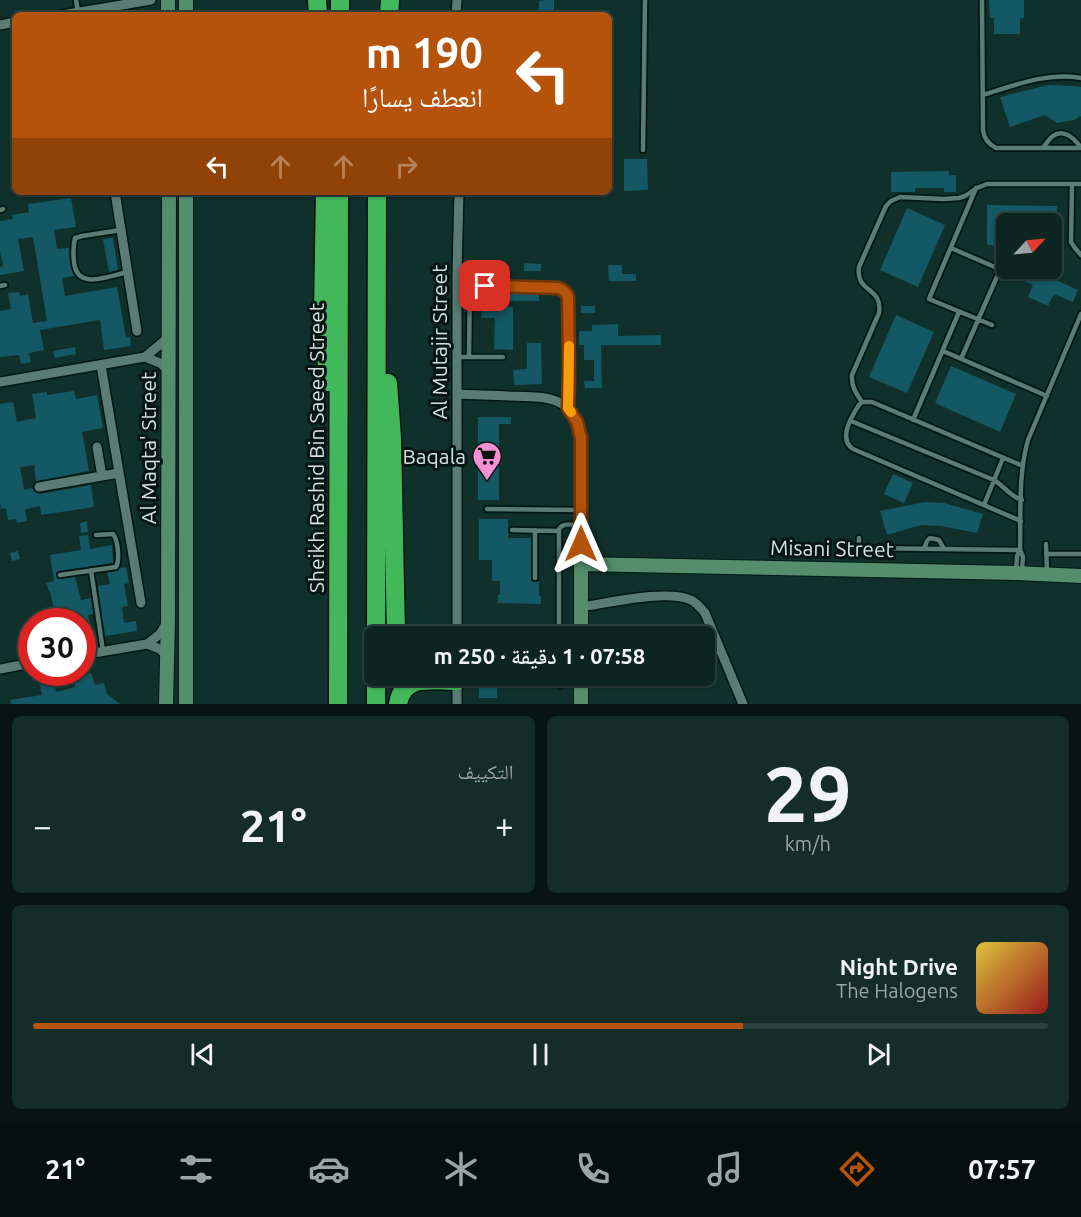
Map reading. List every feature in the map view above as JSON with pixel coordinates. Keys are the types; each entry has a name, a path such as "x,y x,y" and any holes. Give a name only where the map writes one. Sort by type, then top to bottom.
{"highway":[{"path":"325,195 323,313 330,398 338,451"},
{"name":"Sheikh Rashid Bin Saeed Street","path":"338,704 339,195"},
{"path":"378,195 378,249 392,438 396,626"},
{"path":"376,626 378,249"},
{"path":"376,686 376,704"},
{"path":"398,704 399,695 406,686"}],"street":[{"path":"89,12 151,0 168,8"},
{"path":"115,195 138,331"},
{"name":"Al Maqta' Street","path":"166,704 169,195"},
{"path":"178,195 178,201 186,216"},
{"name":"Al Maqta' Street","path":"186,195 186,704"},
{"name":"Al Mutajir Street","path":"457,626 459,195"},
{"path":"0,382 146,357 169,337"},
{"path":"146,357 160,363 169,371"},
{"path":"101,365 141,603"},
{"path":"169,393 172,423 173,508 177,511 185,503"},
{"path":"457,394 546,397 568,408 577,422 581,438 581,626"},
{"path":"97,447 102,476"},
{"path":"39,487 119,473"},
{"name":"Misani Street","path":"581,564 910,570 1081,576"},
{"path":"581,607 654,596 676,596 694,602 705,613 743,704"},
{"path":"96,652 147,644 160,634 168,619"},
{"path":"147,644 160,649 168,657"},
{"path":"0,669 18,666"},
{"path":"457,686 457,704"},
{"path":"581,686 581,704"}],"lane":[{"path":"643,150 645,0"},
{"path":"982,0 983,135 988,143 996,148 1081,148"},
{"path":"982,95 1043,77 1081,78"},
{"path":"1043,148 1052,137 1059,134 1071,135 1081,148"},
{"path":"862,402 854,391 852,375 879,313 880,305 874,294 860,282 858,272 886,206 891,201 900,197 959,198 977,188 991,184 1081,184"},
{"path":"1072,184 1071,242 1081,255"},
{"path":"977,188 928,299 992,325"},
{"path":"121,230 75,238 73,246 75,269 81,277 88,281 128,272"},
{"path":"951,248 999,270 961,359"},
{"path":"457,273 467,274 470,279 469,357"},
{"path":"485,286 559,288 566,293 568,300 568,408"},
{"path":"913,420 960,312"},
{"path":"1019,573 1017,556 1020,550 1023,466 1028,440 1081,314"},
{"path":"943,351 1047,396"},
{"path":"457,357 503,357"},
{"path":"862,402 872,402 1023,466"},
{"path":"862,402 845,435 849,447 1021,520"},
{"path":"851,421 994,480 1015,498 1022,500"},
{"path":"984,505 1003,458"},
{"path":"487,509 581,510"},
{"path":"559,626 559,531 562,525 581,525"},
{"path":"512,530 559,531"},
{"path":"535,530 535,578"},
{"path":"60,575 116,567 119,563 116,538 113,534 96,536"},
{"path":"859,538 859,545 864,548 1020,550"},
{"path":"924,549 930,538 939,540 944,549"},
{"path":"1046,544 1047,574"},
{"path":"1046,554 1081,554"},
{"path":"91,570 103,651"}],"building":[{"path":"554,0 554,11 539,11 539,1"},
{"path":"989,0 1024,0 1024,18 1020,18 1020,34 994,34 994,18 990,18"},
{"path":"1048,85 1081,87 1081,116 1074,120 1057,123 1045,115 1010,127 1000,97"},
{"path":"624,159 647,159 648,190 624,191"},
{"path":"949,171 949,175 956,175 956,192 944,192 944,188 915,188 915,192 891,192 891,172"},
{"path":"71,198 76,227 54,230 57,249 69,248 74,276 62,278 65,296 117,287 126,338 130,337 131,346 104,350 100,320 40,330 44,350 29,353 31,362 21,364 19,355 0,357 0,311 11,309 8,293 19,292 20,296 28,294 33,323 47,321 33,237 18,239 24,271 0,275 0,267 3,266 0,252 0,221 13,219 12,215 29,212 28,204"},
{"path":"987,205 1057,206 1057,213 996,213 996,245 987,245"},
{"path":"907,208 945,225 918,287 880,270"},
{"path":"113,238 118,270 109,272 103,239"},
{"path":"524,263 541,264 541,271 524,271"},
{"path":"608,265 622,265 622,274 636,274 636,281 609,281"},
{"path":"1020,279 1054,279 1078,290 1073,302 1054,294 1048,306 1028,297 1033,285"},
{"path":"509,291 539,292 539,301 509,301"},
{"path":"495,306 513,307 513,350 494,349 495,318 481,318 482,309 495,310"},
{"path":"581,306 595,306 595,313 581,313"},
{"path":"896,315 934,332 907,393 869,377"},
{"path":"618,324 618,336 661,335 661,345 601,345 602,388 585,388 584,381 594,381 594,360 584,360 584,345 579,345 579,331 592,331 592,325"},
{"path":"527,343 541,343 542,384 514,385 513,370 527,369"},
{"path":"75,347 76,354 55,358 53,351"},
{"path":"951,366 1016,394 1000,432 935,403"},
{"path":"74,391 76,399 97,395 103,428 82,432 89,471 36,481 34,465 20,467 24,490 32,488 34,492 40,494 91,485 94,507 41,515 40,506 25,509 27,521 17,523 16,519 8,520 6,508 1,509 0,502 0,404 13,402 17,422 36,418 32,394 47,392 47,395"},
{"path":"478,417 511,417 511,424 499,424 499,500 478,500"},
{"path":"893,474 913,483 904,503 884,494"},
{"path":"925,502 944,503 983,514 977,533 941,526 921,525 887,535 880,511"},
{"path":"479,519 508,519 508,538 531,538 531,579 533,582 539,582 541,604 498,603 500,581 492,581 492,560 479,560"},
{"path":"87,521 88,532 81,533 80,523"},
{"path":"88,535 90,549 112,545 113,563 57,572 57,578 60,579 75,577 81,600 91,598 92,608 54,608 46,583 54,581 50,555 81,550 79,536"},
{"path":"18,551 20,559 12,561 10,553"},
{"path":"126,567 129,583 124,584 128,606 122,607 124,623 136,621 137,631 105,636 98,586 110,584 107,573"},
{"path":"104,683 107,694 120,704 11,704 10,700 42,695 40,686 55,686 56,692 75,687 96,686"},
{"path":"479,686 497,686 497,698 479,698"}],"slow traffic":[{"path":"569,346 568,408 571,412"}],"place":[{"name":"Baqala","path":"487,482"}],"route":[{"path":"485,286 559,288 568,296 568,408 577,422 581,438 581,544"}]}
